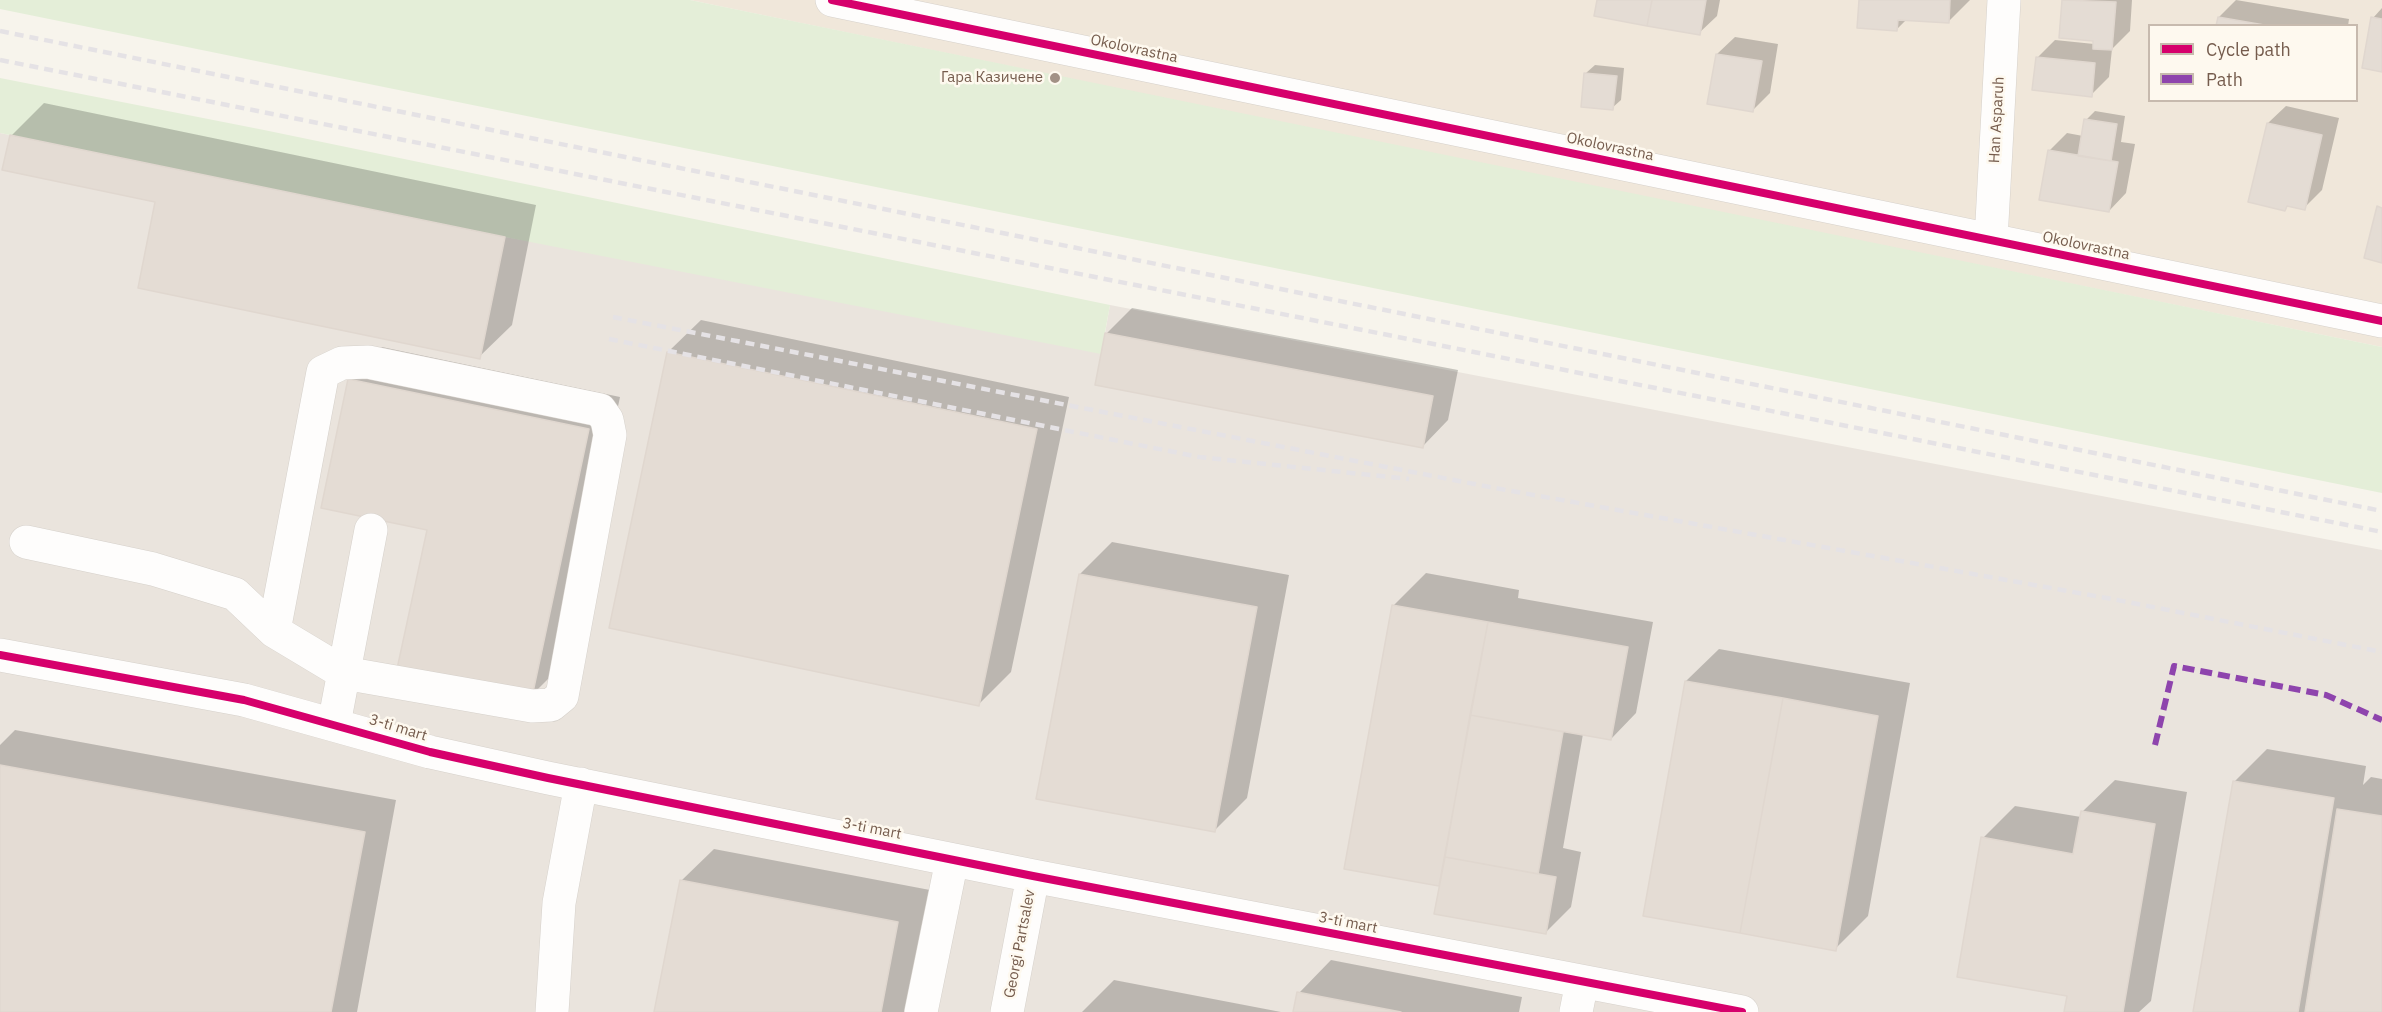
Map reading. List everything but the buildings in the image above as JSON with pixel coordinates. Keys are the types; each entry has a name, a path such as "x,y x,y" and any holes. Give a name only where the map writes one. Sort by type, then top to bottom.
{"street":[{"name":"Okolovrastna","path":"832,0 898,7 2382,321"},
{"name":"Han Asparuh","path":"1991,240 2004,0"},
{"path":"26,542 153,569 235,594 274,631 344,674 532,706 551,705 562,696 610,435 607,420 600,410 368,362 342,363 323,372 274,631"},
{"path":"334,723 371,530"},
{"name":"3-ti mart","path":"0,655 244,700 334,723 430,752 1033,876 1579,997 1742,1012"},
{"path":"552,1012 559,903 581,784"},
{"path":"921,1012 952,860"},
{"name":"Georgi Partsalev","path":"1007,1012 1033,876"}],"shaded area":[{"path":"690,0 2382,0 2382,347 1488,165"},
{"path":"0,133 505,237 1105,333 1110,305 2382,550 2382,1012 0,1012"}],"green space":[{"path":"0,0 690,0 2382,347 2382,493 0,9"},
{"path":"0,78 264,130 1110,305 1101,354 505,237 0,133"}],"railway":[{"path":"0,31 2382,511"},
{"path":"0,60 2382,532"},
{"path":"613,317 1495,488 2112,599 2382,652"},
{"path":"609,339 1199,457 1409,479"}],"marked path":[{"path":"2155,745 2174,666 2326,695 2382,720"}],"cycle path":[{"path":"832,0 2382,321"},
{"path":"0,655 244,700 430,752 548,778 1033,876 1742,1012"}],"place":[{"name":"Гара Казичене","path":"1055,78"}]}
